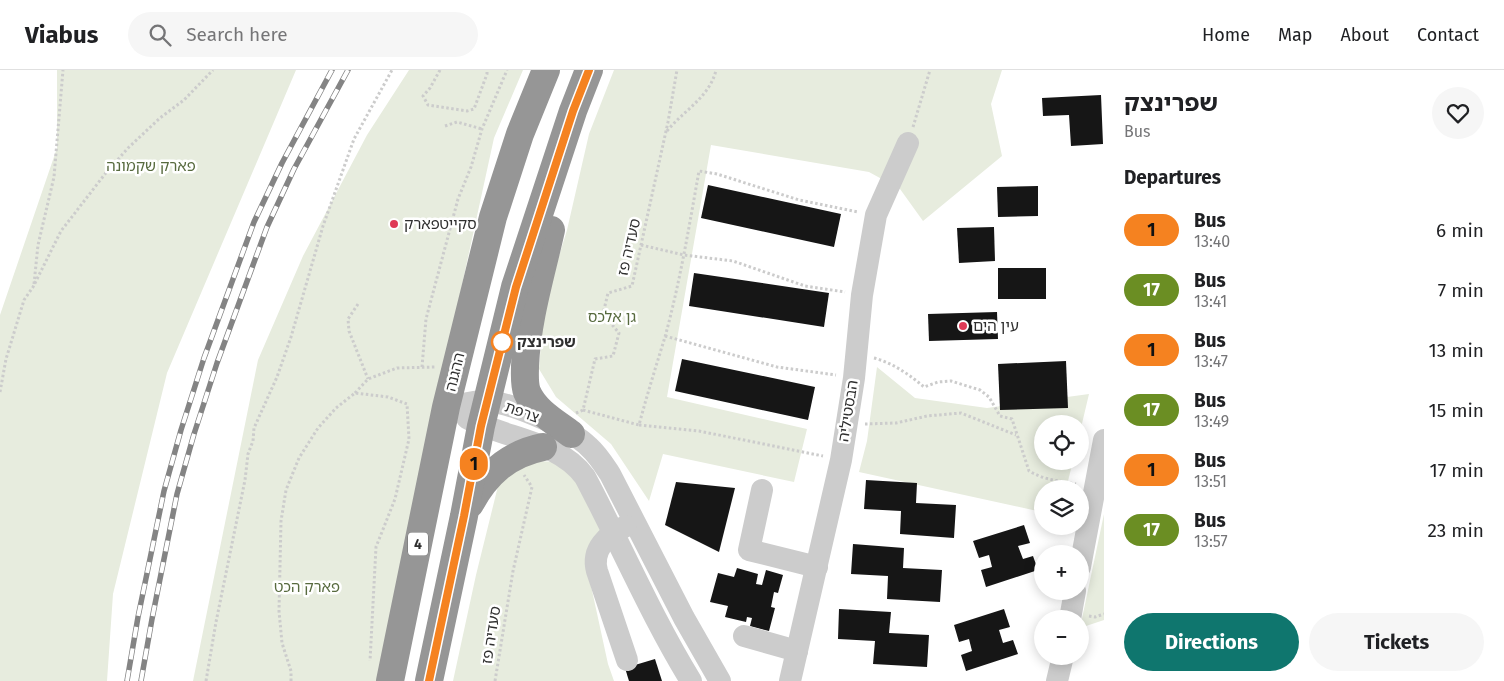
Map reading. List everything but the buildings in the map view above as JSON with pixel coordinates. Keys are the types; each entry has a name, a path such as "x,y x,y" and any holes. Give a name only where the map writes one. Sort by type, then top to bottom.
{"highway":[{"name":"ההגנה","path":"380,673 493,217 520,134 546,70"},
{"path":"430,681 484,413 516,287 573,111 589,70"},
{"path":"572,424 545,414 536,405 527,391 525,383 526,355 532,309 570,155 573,111"},
{"path":"464,516 479,488 501,465 528,450 543,447"}],"street":[{"name":"הבסטיליה","path":"790,681 841,460 854,378 862,295 876,216 908,144"},
{"name":"צרפת","path":"484,413 510,406 572,424 610,474 684,618 720,681"},
{"name":"צרפת","path":"446,407 484,413 572,463 579,469 614,532 664,634 692,681"},
{"path":"1084,545 1104,440"},
{"path":"762,490 749,550 817,567"},
{"path":"627,660 595,566 596,553 602,544 614,532 636,522"},
{"path":"744,636 797,651"},
{"path":"1057,681 1061,665"}],"path":[{"path":"34,287 38,245 54,177 63,70"},
{"path":"0,392 6,359 24,300 34,287 61,231 105,174 128,148 160,118 184,100 213,70"},
{"path":"206,681 254,428 292,337 323,226 354,139 392,70"},
{"path":"440,70 423,96 428,105 466,112 474,109 487,70"},
{"path":"422,367 426,318 458,199 471,168 482,130 507,70"},
{"name":"סעדיה פז","path":"583,410 595,358 613,356 619,332 602,314 608,293 632,286 666,133 677,70"},
{"path":"666,133 707,90 715,76 716,70"},
{"path":"908,144 930,70"},
{"path":"445,126 457,122 482,130"},
{"path":"639,425 649,385 665,336 684,255 698,172 717,174 799,200 876,216"},
{"path":"641,245 684,255 734,261 805,286 862,295"},
{"path":"358,304 348,318 349,331 368,379"},
{"path":"665,336 777,367 854,378"},
{"path":"856,354 888,362 924,387 938,382 951,381 980,390 989,397 1000,416 1012,419 1029,471 1050,480 1095,488"},
{"path":"291,681 282,643 279,611 281,521 286,490 299,458 318,428 336,408 355,393 368,379 397,368 436,367 455,370"},
{"path":"355,393 388,397 407,404 409,439 395,499 376,547 380,673"},
{"path":"572,424 583,410 639,425 698,431 841,460"},
{"path":"846,424 896,423 927,416 961,413 1017,436"},
{"name":"סעדיה פז","path":"495,681 513,571 532,487 523,474 503,470 501,465"},
{"path":"1095,617 1104,614"}],"green space":[{"name":"פארק שקמונה","path":"57,70 296,70 167,373 113,594 107,681 0,681 0,315 57,148"},
{"name":"פארק הכט","path":"409,70 523,70 494,138 438,395 383,681 193,681 258,360 303,256 367,135"},
{"name":"גן אלכס","path":"614,70 1002,70 991,104 1002,156 923,221 900,189 869,172 711,145 667,397 807,429 794,482 663,454 649,501 611,444 556,397 539,369 544,305 567,230 589,134"},
{"path":"877,367 915,398 987,408 1089,394 1084,415 1034,415 1034,470 1071,470 1068,480 1034,480 1034,510 859,472 867,441"},
{"path":"536,461 559,462 575,472 604,527 588,572 608,664 614,681 453,681 498,486 516,465"},
{"path":"1104,514 1104,620 1089,625 1089,610 1084,610 1086,600 1089,600 1089,585"}],"railway":[{"path":"127,681 164,491 204,358 254,222 282,163 332,70"},
{"path":"141,681 177,494 217,363 267,227 294,169 348,70"}],"bus line":[{"name":"1","path":"429,681 481,426 516,287 573,111 589,70"}],"place":[{"name":"סקייטפארק","path":"394,224"},
{"name":"עין הים","path":"963,326"},
{"name":"שפרינצק","path":"502,342"}]}
